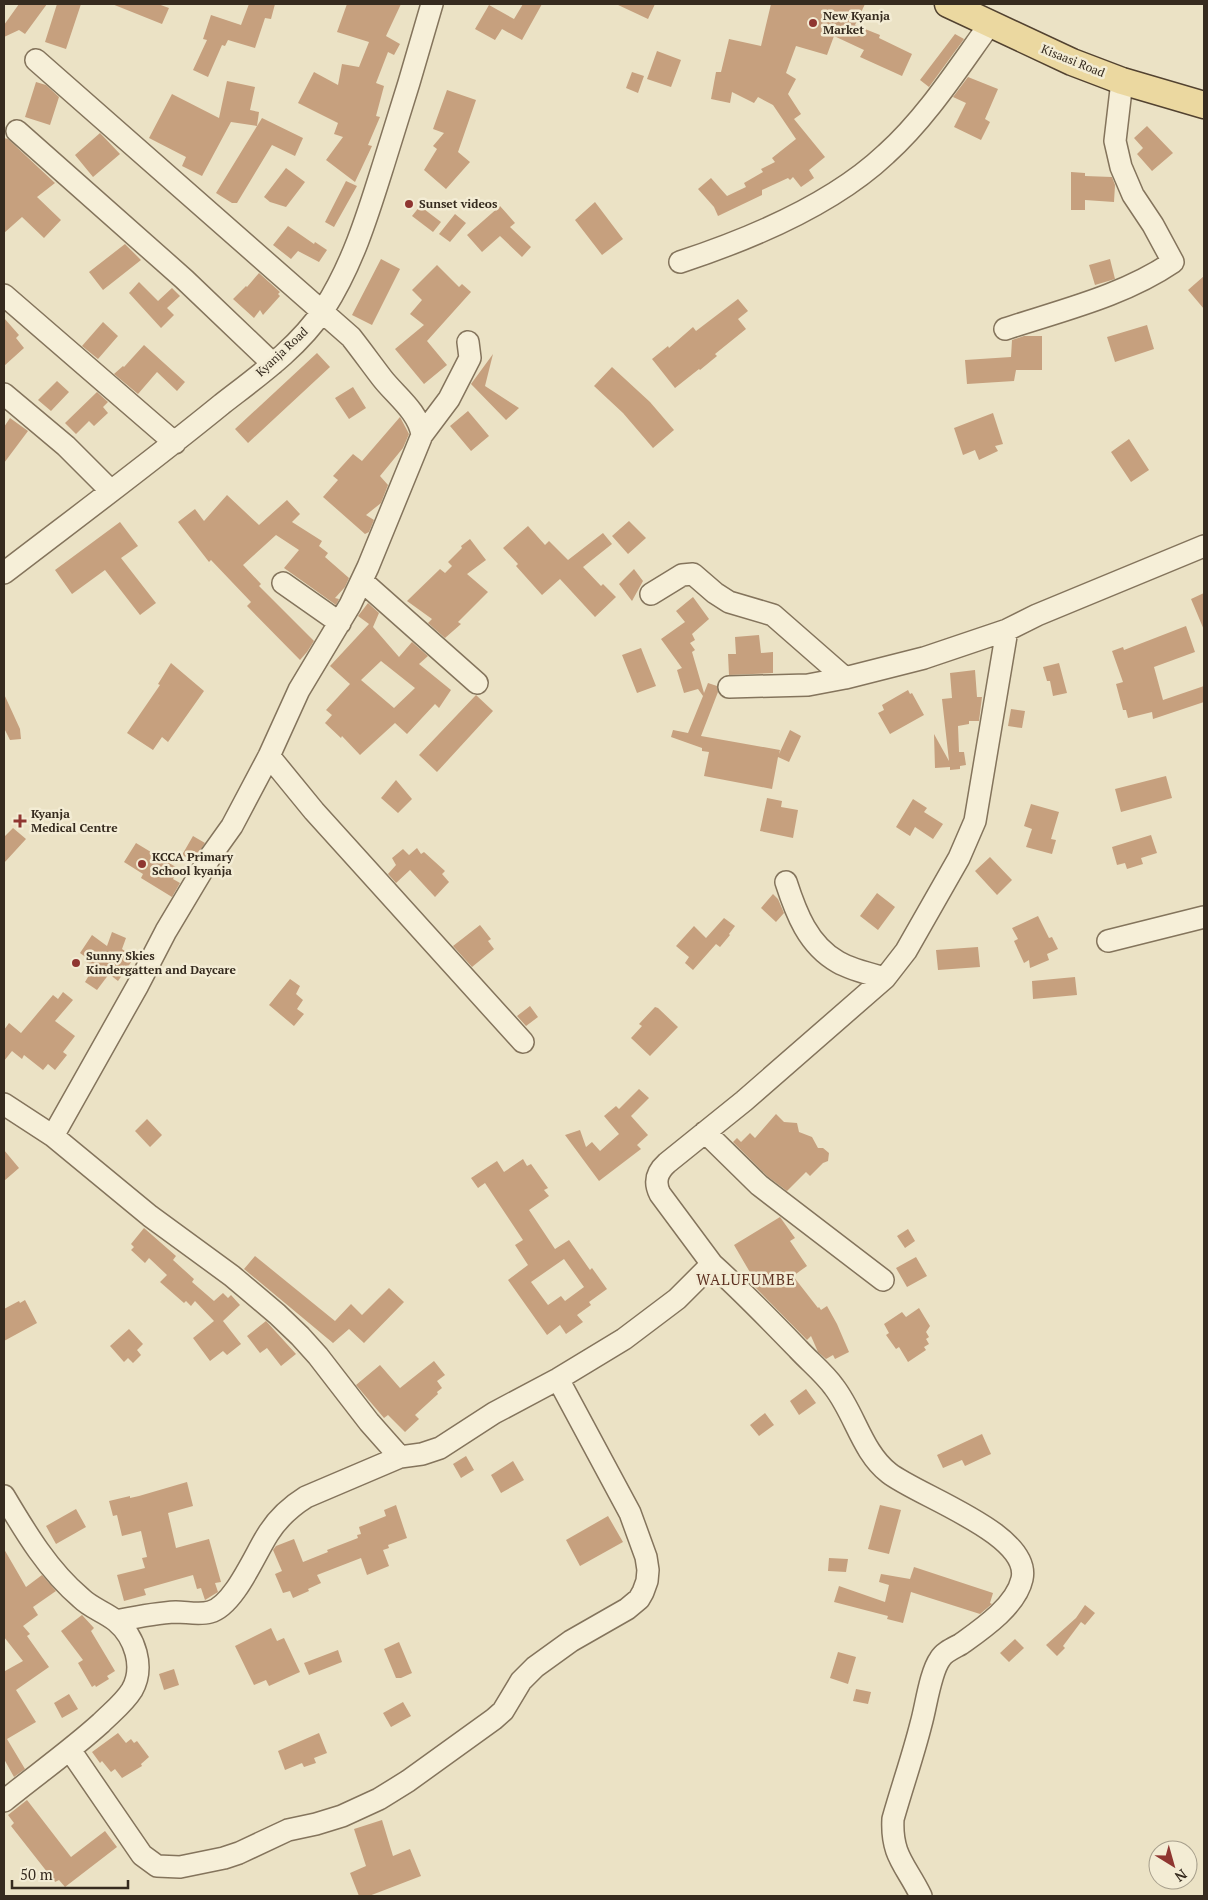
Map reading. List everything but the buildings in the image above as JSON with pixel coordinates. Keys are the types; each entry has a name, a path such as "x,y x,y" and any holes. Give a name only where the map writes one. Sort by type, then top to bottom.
{"main road":[{"name":"Kisaasi Road","path":"948,4 1072,62 1122,81 1204,105"}],"street":[{"name":"Kyanja Road","path":"4,573 174,443 273,364 302,336 323,310 345,274 362,230 414,70 432,4"},
{"path":"680,262 750,235 822,202 866,172 906,134 952,77 990,24"},
{"path":"36,60 323,310 351,337 417,419 422,435"},
{"path":"1005,329 1132,286 1173,262 1134,195 1121,167 1115,142 1122,81"},
{"path":"17,131 184,279 273,364"},
{"path":"4,295 174,443"},
{"path":"54,1136 171,923 208,861 232,826 269,756 299,690 340,623 362,581 422,435 449,399 470,358 468,342"},
{"path":"4,394 66,446 111,491"},
{"path":"729,687 808,685 845,678 924,658 1007,630 1037,615 1204,546"},
{"path":"651,594 682,575 693,574 729,602 773,615 794,631 845,678"},
{"path":"362,581 477,683"},
{"path":"283,583 340,623"},
{"path":"920,1896 899,1860 892,1832 895,1812 921,1726 934,1674 941,1657 987,1625 1008,1605 1022,1579 1022,1564 1006,1541 980,1524 889,1473 869,1450 836,1390 823,1373 753,1301 712,1264 660,1194 656,1183 662,1168 885,978 906,951 965,845 975,821 1007,630"},
{"path":"269,756 314,811 524,1042"},
{"path":"786,882 802,925 820,947 837,962 885,978"},
{"path":"1108,941 1204,917"},
{"path":"4,1104 54,1136 150,1216 232,1276 294,1330 318,1356 369,1422 400,1457"},
{"path":"705,1132 759,1185 883,1280"},
{"path":"116,1621 153,1614 211,1612 220,1607 235,1589 268,1533 283,1514 306,1496 400,1457 422,1454 440,1448 494,1413 558,1379 643,1326 677,1299 712,1264"},
{"path":"70,1750 142,1855 157,1866 173,1868 224,1858 288,1830 329,1820 360,1808 408,1781 494,1719 503,1711 521,1681 535,1667 572,1641 639,1600 644,1592 647,1581 646,1557 630,1513 558,1379"},
{"path":"4,1496 41,1556 53,1571 83,1600 116,1621 124,1631 137,1656 138,1671 133,1688 122,1704 70,1750 4,1801"}],"place":[{"name":"New Kyanja Market","path":"813,23"},
{"name":"Sunset videos","path":"409,204"},
{"name":"Kyanja Medical Centre","path":"20,821"},
{"name":"KCCA Primary School kyanja","path":"142,864"},
{"name":"Sunny Skies Kindergatten and Daycare","path":"76,963"}],"district":[{"name":"WALUFUMBE","path":"746,1280"}]}
